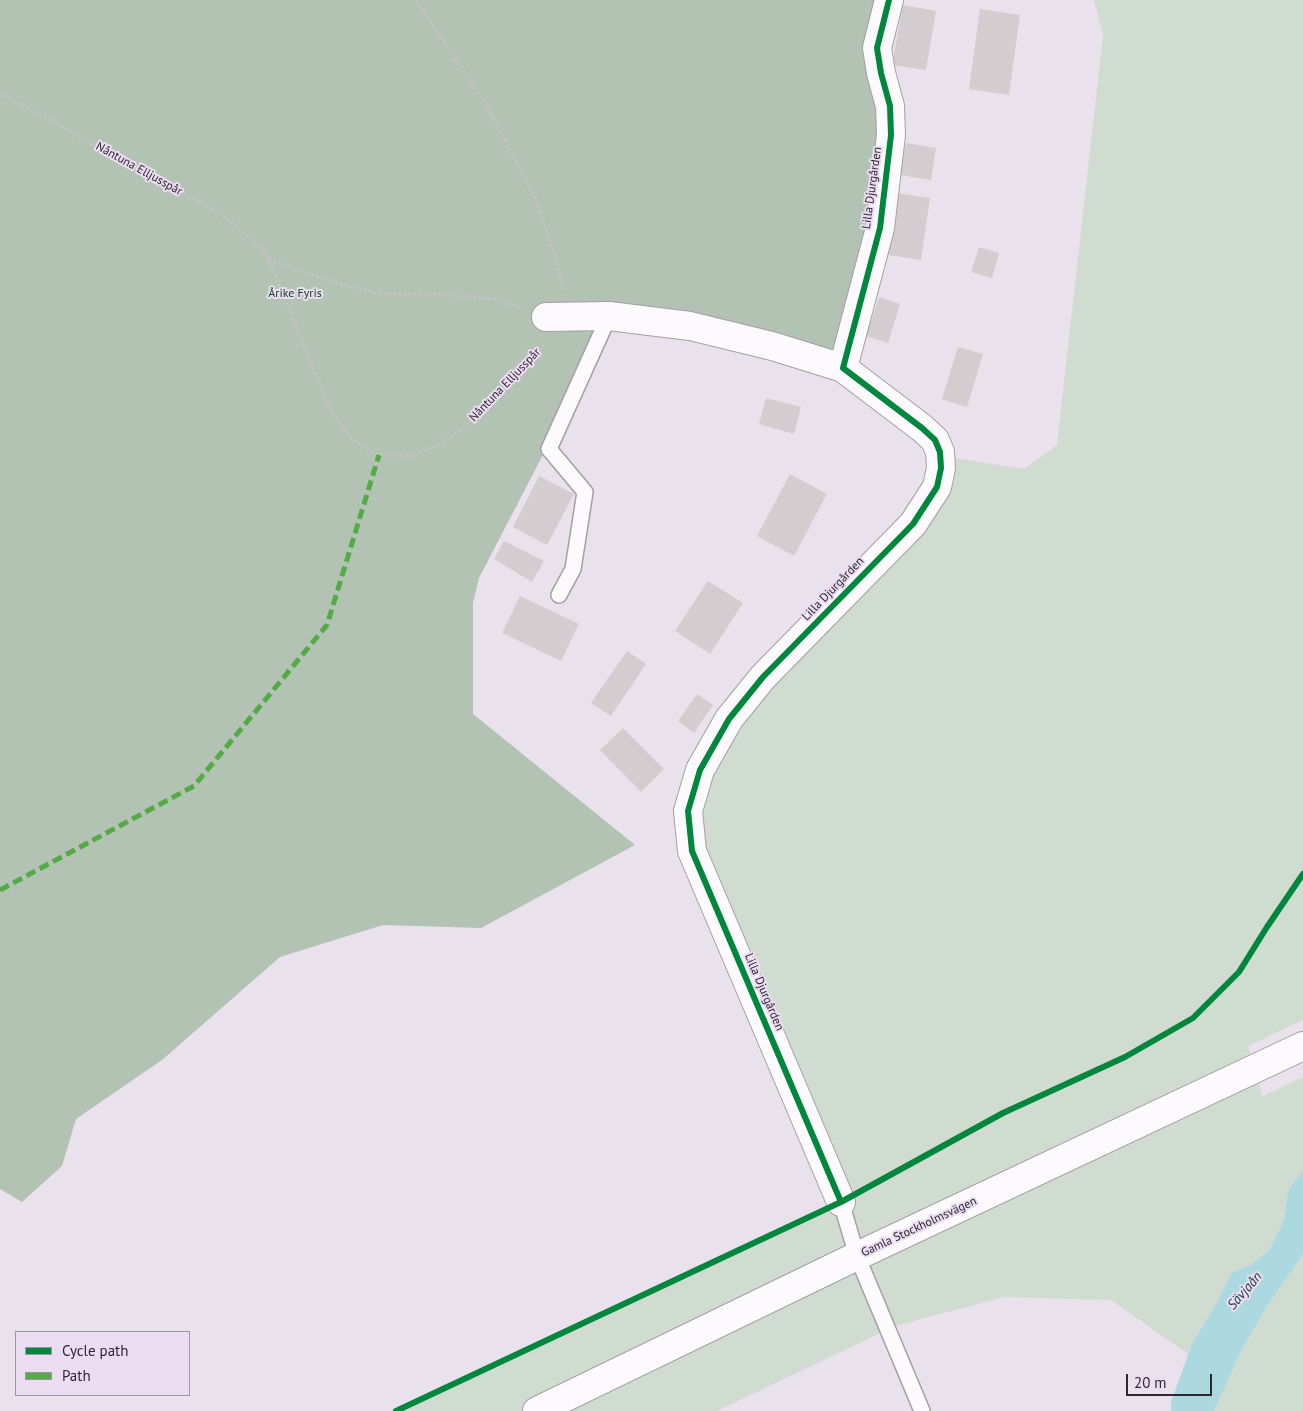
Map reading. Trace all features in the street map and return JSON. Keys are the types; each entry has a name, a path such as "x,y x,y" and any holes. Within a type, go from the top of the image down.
{"street":[{"name":"Lilla Djurgården","path":"843,368 880,228 891,135 890,106 877,48 889,0"},
{"name":"Lilla Djurgården","path":"553,317 609,316 690,326 772,346 843,368 922,428 935,440 940,452 941,468 937,487 913,524 763,677 729,719 700,770 688,811 692,851 841,1202"},
{"name":"Gamla Stockholmsvägen","path":"550,1408 857,1256 1303,1046"}],"lane":[{"path":"559,595 573,569 585,492 549,449 609,316"},
{"path":"841,1202 857,1256 922,1411"}],"shaded area":[{"path":"1094,0 1303,0 1303,1020 1248,1046 1263,1099 1263,1096 1303,1077 1303,1170 1288,1190 1284,1220 1269,1250 1251,1265 1232,1272 1188,1354 1111,1300 1004,1297 895,1326 717,1411 397,1411 841,1202 688,827 711,751 906,524 936,455 1024,469 1057,445 1103,35"},
{"path":"1303,1254 1303,1411 1214,1411 1241,1351 1266,1308"}],"green space":[{"name":"Årike Fyris","path":"0,0 885,0 889,111 845,378 615,316 479,578 473,603 473,714 635,845 481,928 383,925 280,957 162,1060 76,1119 62,1166 22,1202 0,1189"}],"water":[{"name":"Sävjaån","path":"1303,1170 1303,1254 1266,1308 1241,1351 1214,1411 1171,1411 1171,1402 1192,1344 1232,1272 1251,1265 1269,1250 1284,1220 1288,1190"}],"building":[{"path":"903,5 936,11 926,70 892,65"},
{"path":"980,9 1020,15 1009,95 969,89"},
{"path":"906,143 936,148 931,180 900,175"},
{"path":"897,193 930,198 921,260 888,255"},
{"path":"979,247 999,253 992,278 971,272"},
{"path":"879,297 900,304 888,343 866,336"},
{"path":"958,347 983,354 967,407 942,399"},
{"path":"766,398 801,407 794,434 759,424"},
{"path":"790,474 827,494 794,556 757,536"},
{"path":"539,476 574,494 547,545 513,527"},
{"path":"504,541 544,561 532,582 494,559"},
{"path":"708,581 743,603 710,654 675,631"},
{"path":"520,596 579,624 561,661 502,633"},
{"path":"627,651 646,664 611,716 591,703"},
{"path":"697,694 713,705 694,733 678,721"},
{"path":"623,728 664,769 641,792 600,750"}],"marked path":[{"path":"0,890 194,786 327,625 379,455"}],"cycle path":[{"path":"841,1202 692,851 688,811 700,770 729,719 763,677 913,524 937,487 941,468 940,452 935,440 843,368 880,228 891,135 890,106 881,73 877,48 889,0"},
{"path":"396,1411 841,1202 1003,1113 1125,1057 1193,1018 1239,972 1303,874"}]}
